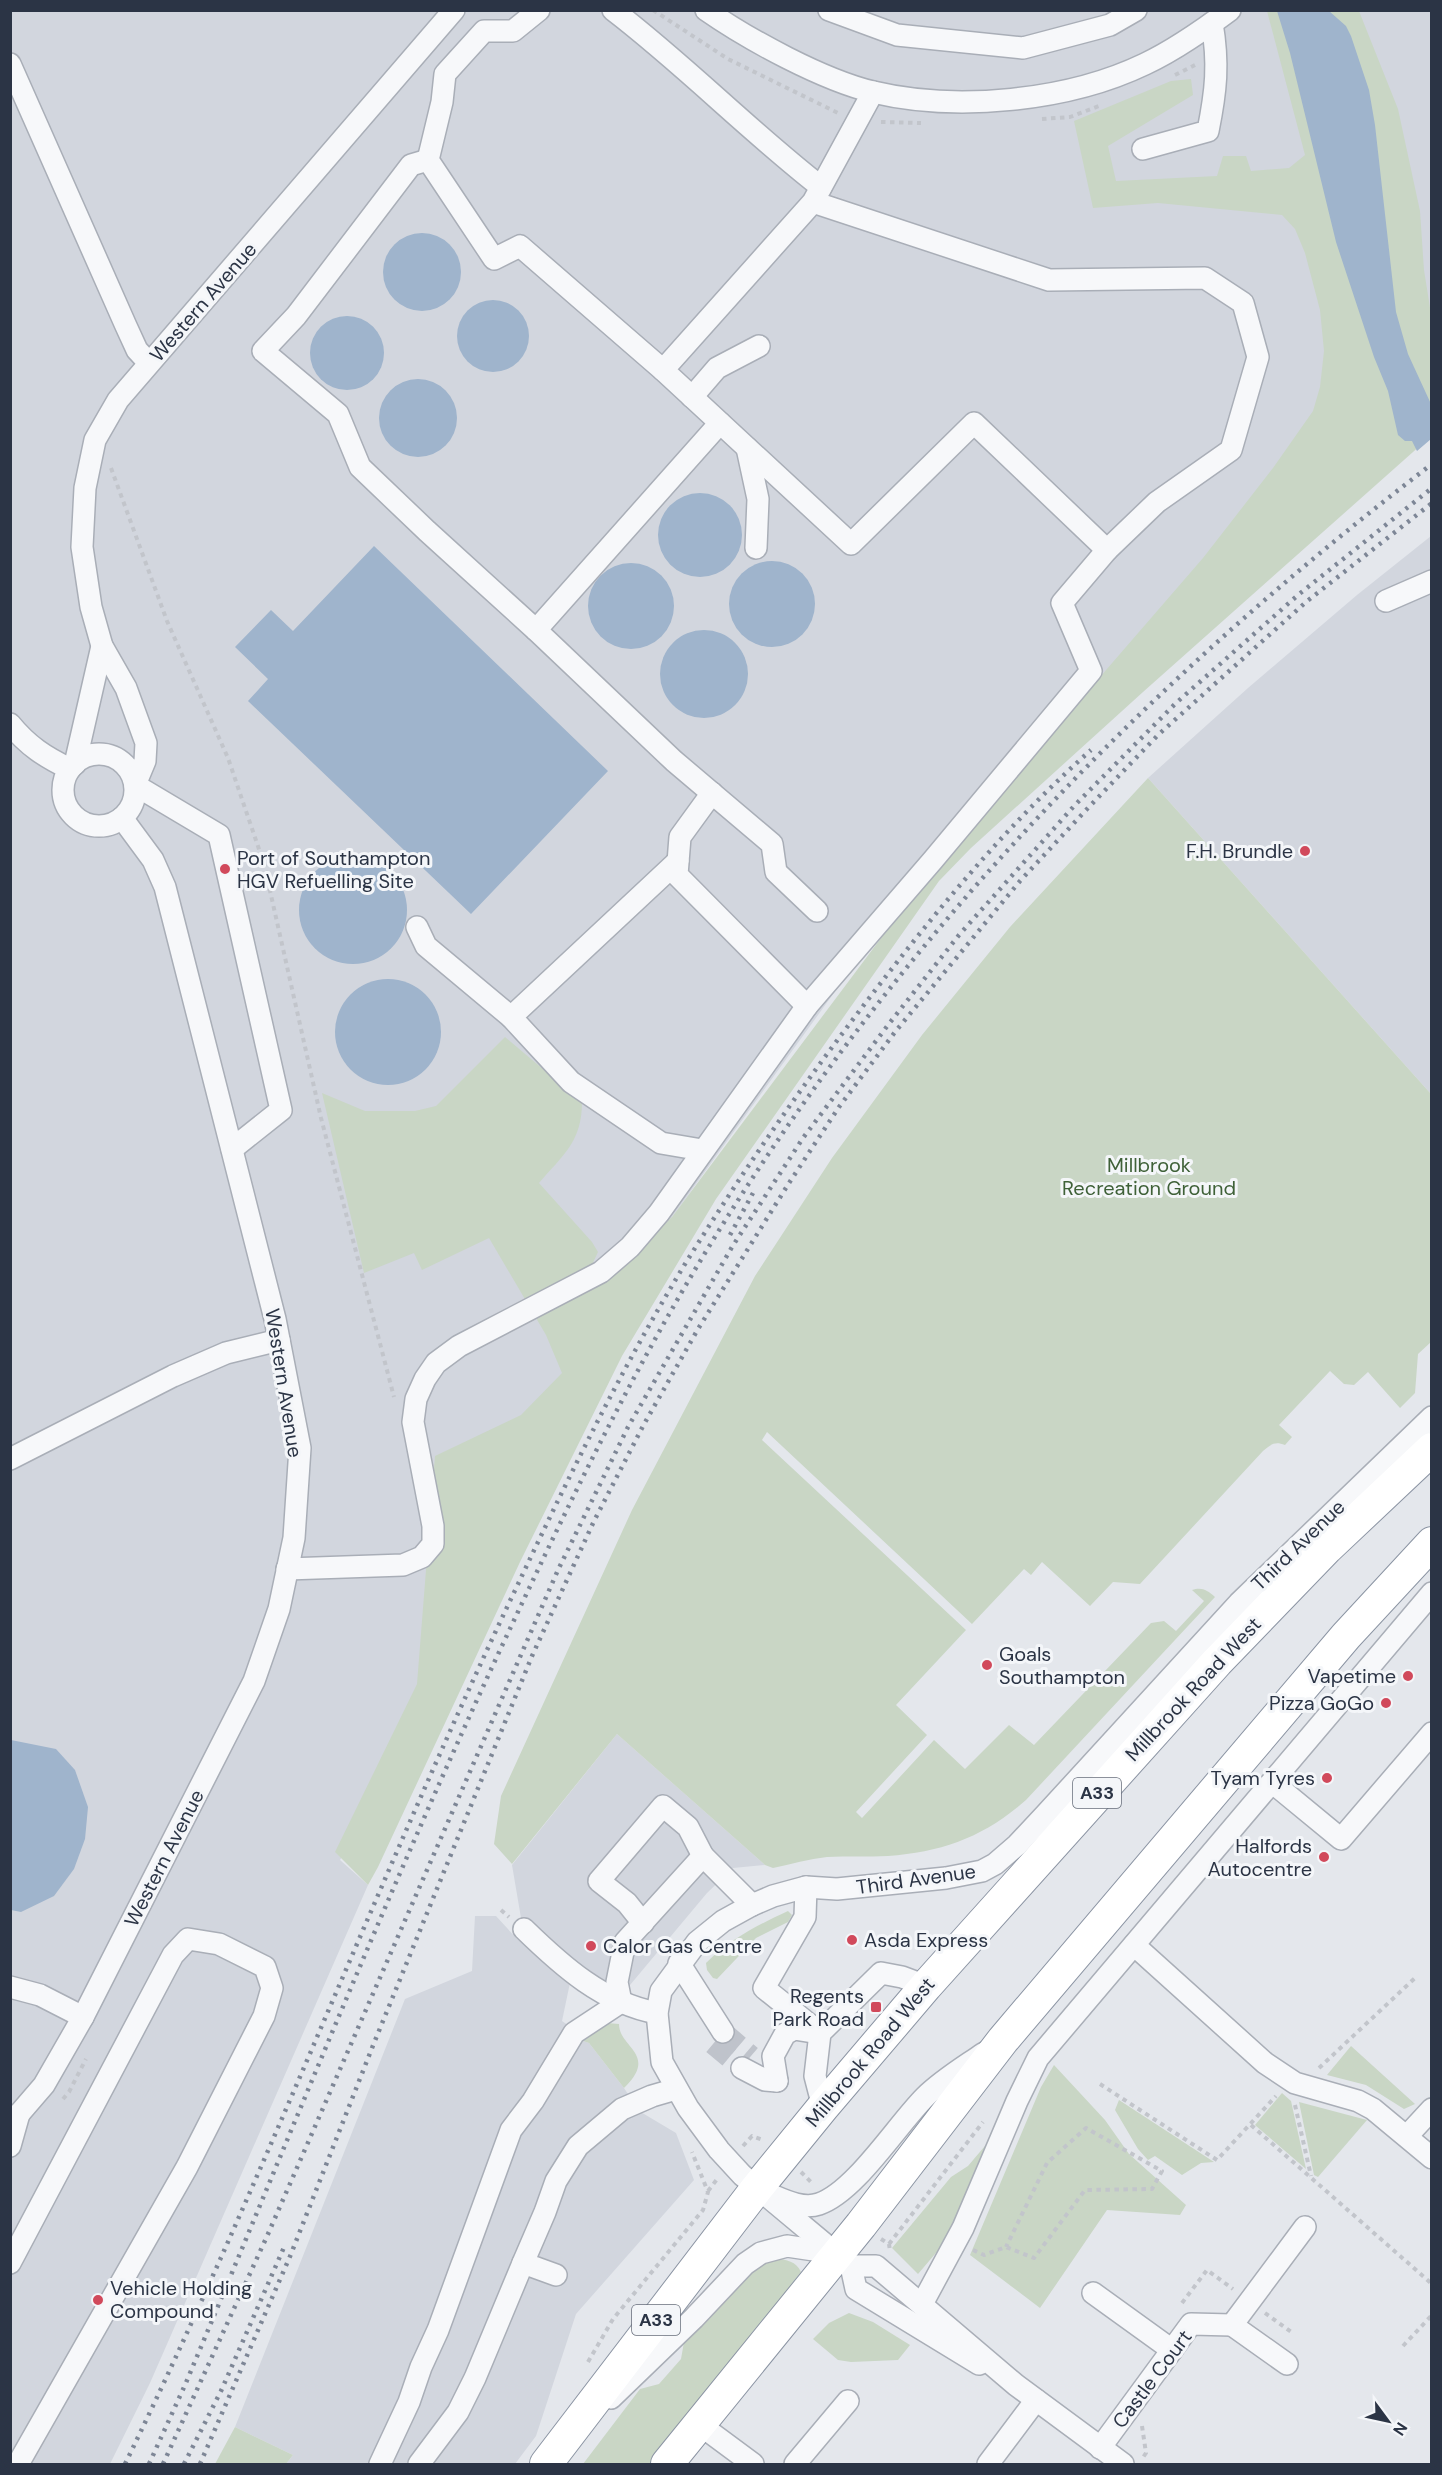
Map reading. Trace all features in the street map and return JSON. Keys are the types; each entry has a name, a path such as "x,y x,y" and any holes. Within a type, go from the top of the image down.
{"highway":[{"name":"Millbrook Road West","path":"551,2458 758,2188 823,2107 926,1986 1217,1662 1327,1548 1431,1449"},
{"path":"667,2464 699,2424 844,2260 1003,2040 1286,1710 1346,1636 1431,1544"}],"street":[{"name":"Western Avenue","path":"102,646 91,607 82,547 85,488 95,440 118,400 454,10"},
{"path":"539,10 513,31 484,31 445,74 442,102 429,160 494,259 520,246 663,370 851,544 974,423 1107,550"},
{"path":"287,1569 403,1565 422,1557 433,1544 433,1526 413,1422 416,1399 424,1379 436,1363 459,1346 601,1272 646,1230 807,1006 1091,671 1062,603 1107,550 1157,502 1231,450 1258,357 1243,303 1205,278 1049,280 817,194 796,168 659,45 613,10"},
{"path":"705,10 781,54 827,75 873,92 935,100 989,100 1047,95 1097,83 1145,64 1230,10"},
{"path":"829,10 897,35 1023,48 1110,25 1136,10"},
{"path":"1143,148 1208,131 1216,93 1218,55 1212,23"},
{"path":"10,64 129,334 137,350 149,363"},
{"path":"663,370 817,194 873,92"},
{"path":"429,160 411,165 296,316 263,351 338,414 360,467 674,761 772,844 776,872 817,910"},
{"path":"692,397 717,368 759,346"},
{"path":"536,630 720,423"},
{"path":"747,448 758,499 756,548"},
{"path":"1386,601 1431,581"},
{"path":"102,646 126,688 146,743 145,761 135,785 135,797 131,809 123,818 101,827 90,825 71,813 65,803 63,791 65,780 72,766 102,646"},
{"path":"10,724 25,743 44,757 72,766 95,754 116,758 126,765 135,785 219,835 282,1110 232,1149"},
{"path":"712,793 680,837 677,875 807,1006"},
{"name":"Western Avenue","path":"15,2117 44,2085 82,2017 254,1681 279,1609 294,1538 300,1448 279,1340 165,887 153,860 123,818"},
{"path":"511,1017 678,861"},
{"path":"417,927 426,946 511,1017 571,1082 661,1143 702,1150"},
{"path":"10,1459 173,1376 226,1353 279,1340"},
{"name":"Third Avenue","path":"844,2260 729,2163 676,2089 662,2062 657,2013 660,1991 679,1963 697,1942 723,1921 773,1896 806,1887 837,1889 946,1878 982,1871 995,1864 1017,1845 1046,1814 1239,1603 1431,1417"},
{"path":"922,2304 956,2242 1033,2067 1049,2044 1431,1593"},
{"path":"1272,1782 1341,1839 1431,1733"},
{"path":"643,1923 627,1903 599,1881 663,1806 688,1827 703,1856 752,1905"},
{"path":"621,2002 617,1982 625,1942 703,1856"},
{"path":"806,1887 805,1917 764,1988 820,2033"},
{"path":"524,1929 560,1964 615,2001 637,2010 657,2013"},
{"path":"10,2263 173,1955 188,1939 219,1944 265,1967 272,1988 264,2016 187,2167 18,2464"},
{"path":"1134,1945 1265,2063 1296,2083 1358,2101 1373,2109 1431,2157"},
{"path":"679,1963 718,2038"},
{"path":"823,2107 815,2076 820,2033 881,1973 902,1977 926,1986"},
{"path":"10,1987 40,1995 82,2017"},
{"path":"380,2464 409,2402 420,2367 438,2330 511,2130 532,2101 574,2033 621,2002"},
{"path":"747,2062 765,2080 777,2081 773,2056 785,2034 794,2029 820,2033"},
{"path":"758,2188 799,2205 819,2204 841,2191 926,2096 946,2079 1003,2040"},
{"path":"419,2464 458,2412 475,2379 556,2181 578,2146 622,2109 676,2089"},
{"path":"1407,2136 1431,2109"},
{"path":"10,2146 15,2117"},
{"path":"1287,2364 1232,2325 1305,2227"},
{"path":"551,2458 753,2258 772,2248 787,2246 876,2266 1016,2385 1122,2464"},
{"path":"844,2260 860,2292 891,2309 950,2349 1016,2385"},
{"path":"523,2263 555,2275"},
{"path":"1094,2293 1164,2344"},
{"name":"Castle Court","path":"1100,2448 1164,2344 1191,2324 1232,2325"},
{"path":"988,2464 1036,2400"},
{"path":"795,2464 848,2402"},
{"path":"699,2424 753,2464"}],"path":[{"path":"1100,2084 1217,2160 1296,2083 1415,1978"},
{"path":"1296,2083 1311,2176"},
{"path":"889,2244 999,2102 1017,2101"},
{"path":"1251,2125 1431,2284"},
{"path":"956,2242 984,2255 1006,2247 1034,2258 1085,2190 1152,2189 1162,2171 1086,2128 1047,2163 1006,2247"},
{"path":"752,2136 763,2140"},
{"path":"585,2368 613,2319 704,2210 708,2192 689,2144"},
{"path":"1164,2344 1207,2270 1294,2334"},
{"path":"1403,2346 1431,2316"}],"shaded area":[{"path":"11,11 1431,11 1431,384 1374,425 1128,646 875,936 634,1270 401,1764 340,1860 368,1885 150,2383 110,2464 11,2464"},
{"path":"1431,536 1431,1094 1148,778 1248,688 1357,595"},
{"path":"617,1734 765,1865 733,1868 707,1893 625,1991 611,1991 521,1918 512,1865"},
{"path":"475,1916 496,1916 517,1939 571,1978 562,2021 582,2035 580,2040 589,2043 639,2111 676,2133 694,2180 576,2314 536,2436 515,2464 286,2464 293,2455 235,2427 405,1999 472,1971"}],"green space":[{"path":"1267,11 1359,11 1398,109 1420,211 1424,270 1431,314 1431,436 1143,692 971,848 939,881 716,1199 622,1356 520,1562 368,1885 335,1852 417,1684 435,1456 521,1415 562,1373 546,1335 489,1238 422,1270 414,1253 364,1273 322,1093 365,1111 415,1111 436,1106 505,1037 582,1102 579,1128 575,1138 563,1156 539,1183 592,1242 598,1252 591,1267 603,1283 672,1217 926,878 1203,558 1273,468 1313,411 1320,387 1324,351 1320,310 1305,253 1295,229 1282,215 1158,203 1093,208 1074,121 1171,81 1191,79 1193,95 1108,146 1116,181 1217,176 1223,156 1246,156 1251,171 1289,168 1305,155"},
{"name":"Millbrook Recreation Ground","path":"1148,778 1431,1094 1431,1342 1418,1354 1415,1393 1400,1408 1368,1372 1354,1385 1344,1384 1330,1371 1279,1425 1292,1437 1285,1445 1273,1444 1263,1451 1140,1584 1113,1582 1090,1606 1042,1562 1031,1575 1024,1569 972,1624 767,1432 762,1440 966,1630 896,1705 927,1735 856,1812 862,1818 934,1740 965,1769 1009,1725 1034,1745 1151,1623 1164,1621 1176,1631 1204,1601 1192,1590 1204,1590 1215,1597 1026,1800 994,1824 962,1840 927,1851 908,1854 827,1857 773,1868 765,1865 617,1734 512,1864 494,1844 501,1796 632,1510 755,1276 832,1158 922,1035 1010,927"},
{"path":"788,1911 792,1915 788,1922 756,1938 717,1979 713,1978 707,1970 706,1963 716,1954 745,1933"},
{"path":"607,2023 619,2024 621,2032 638,2059 638,2067 634,2076 624,2088 589,2043 580,2040"},
{"path":"1351,2046 1415,2104 1404,2109 1366,2085 1327,2075"},
{"path":"1054,2065 1105,2120 1129,2154 1186,2205 1180,2215 1107,2210 1040,2308 970,2255 1041,2087"},
{"path":"1282,2093 1291,2101 1306,2169 1255,2125"},
{"path":"1119,2100 1214,2162 1201,2163 1182,2175 1155,2156 1148,2160 1138,2149 1115,2110"},
{"path":"1299,2102 1367,2120 1318,2177 1314,2175"},
{"path":"990,2140 952,2234 918,2274 892,2248 951,2177 968,2166"},
{"path":"775,2258 794,2263 801,2272 653,2464 583,2464 640,2389 659,2384 681,2359 684,2342 754,2267"},
{"path":"849,2313 873,2322 910,2345 898,2360 851,2362 838,2360 813,2339 829,2323"},
{"path":"235,2427 293,2455 286,2464 215,2464"}],"water":[{"path":"1277,11 1329,11 1346,26 1369,90 1396,312 1408,354 1431,404 1431,439 1417,451 1412,441 1405,441 1398,435 1388,391 1374,357 1336,242 1290,53"},
{"path":"422,233 437,236 450,244 458,257 461,272 458,287 450,300 437,308 422,311 407,308 394,300 386,287 383,272 386,257 394,244 407,236"},
{"path":"486,300 500,300 519,310 529,329 529,343 519,362 500,372 486,372 467,362 457,343 457,329 467,310"},
{"path":"347,316 361,319 373,327 381,339 384,353 381,367 373,379 361,387 347,390 333,387 321,379 313,367 310,353 313,339 321,327 333,319"},
{"path":"418,379 433,382 445,391 454,403 457,418 454,433 445,445 433,454 418,457 403,454 391,445 382,433 379,418 382,403 391,391 403,382"},
{"path":"700,493 716,496 735,512 742,535 739,551 723,570 700,577 684,574 665,558 658,535 661,519 677,500"},
{"path":"374,546 608,771 471,914 248,701 268,679 235,647 271,610 293,631"},
{"path":"772,561 796,568 808,580 815,604 808,628 796,640 772,647 748,640 736,628 729,604 736,580 748,568"},
{"path":"631,563 647,567 661,576 670,590 674,606 670,622 661,636 647,645 631,649 615,645 601,636 592,622 588,606 592,590 601,576 615,567"},
{"path":"704,630 721,633 735,643 745,657 748,674 745,691 735,705 721,715 704,718 687,715 673,705 663,691 660,674 663,657 673,643 687,633"},
{"path":"353,856 374,860 391,872 403,889 407,910 403,931 391,948 374,960 353,964 332,960 315,948 303,931 299,910 303,889 315,872 332,860"},
{"path":"388,979 408,983 426,994 437,1012 441,1032 437,1052 426,1070 408,1081 388,1085 368,1081 350,1070 339,1052 335,1032 339,1012 350,994 368,983"},
{"path":"11,1740 56,1749 75,1770 88,1807 85,1839 74,1869 54,1896 21,1912 11,1910"}],"tunnel":[{"path":"723,2032 751,2056"},
{"path":"713,2044 742,2068"}],"railway":[{"path":"149,2464 185,2385 303,2101 465,1726 580,1483 630,1384 713,1240 786,1128 865,1021 948,918 1037,819 1129,724 1226,634 1327,547 1432,464"},
{"path":"163,2464 268,2234 558,1570 628,1427 732,1247 803,1138 888,1025 959,935 1075,805 1176,703 1298,595 1432,488"},
{"path":"200,2464 291,2254 374,2043 532,1656 594,1521 643,1426 698,1329 789,1183 839,1107 895,1032 1020,881 1087,809 1158,735 1306,602 1432,503"},
{"path":"125,2464 177,2355 275,2135 468,1692 558,1501 640,1342 725,1201 788,1108 854,1018 937,912 996,844 1058,780 1091,750"},
{"path":"730,1235 753,1193"},
{"path":"184,2464 221,2391 285,2245"}],"place":[{"name":"F.H. Brundle","path":"1305,851"},
{"name":"Port of Southampton HGV Refuelling Site","path":"225,869"},
{"name":"Goals Southampton","path":"987,1665"},
{"name":"Vapetime","path":"1408,1676"},
{"name":"Pizza GoGo","path":"1386,1703"},
{"name":"Tyam Tyres","path":"1327,1778"},
{"name":"Halfords Autocentre","path":"1324,1857"},
{"name":"Asda Express","path":"852,1940"},
{"name":"Calor Gas Centre","path":"591,1946"},
{"name":"Regents Park Road","path":"876,2007"},
{"name":"Vehicle Holding Compound","path":"98,2300"}]}
